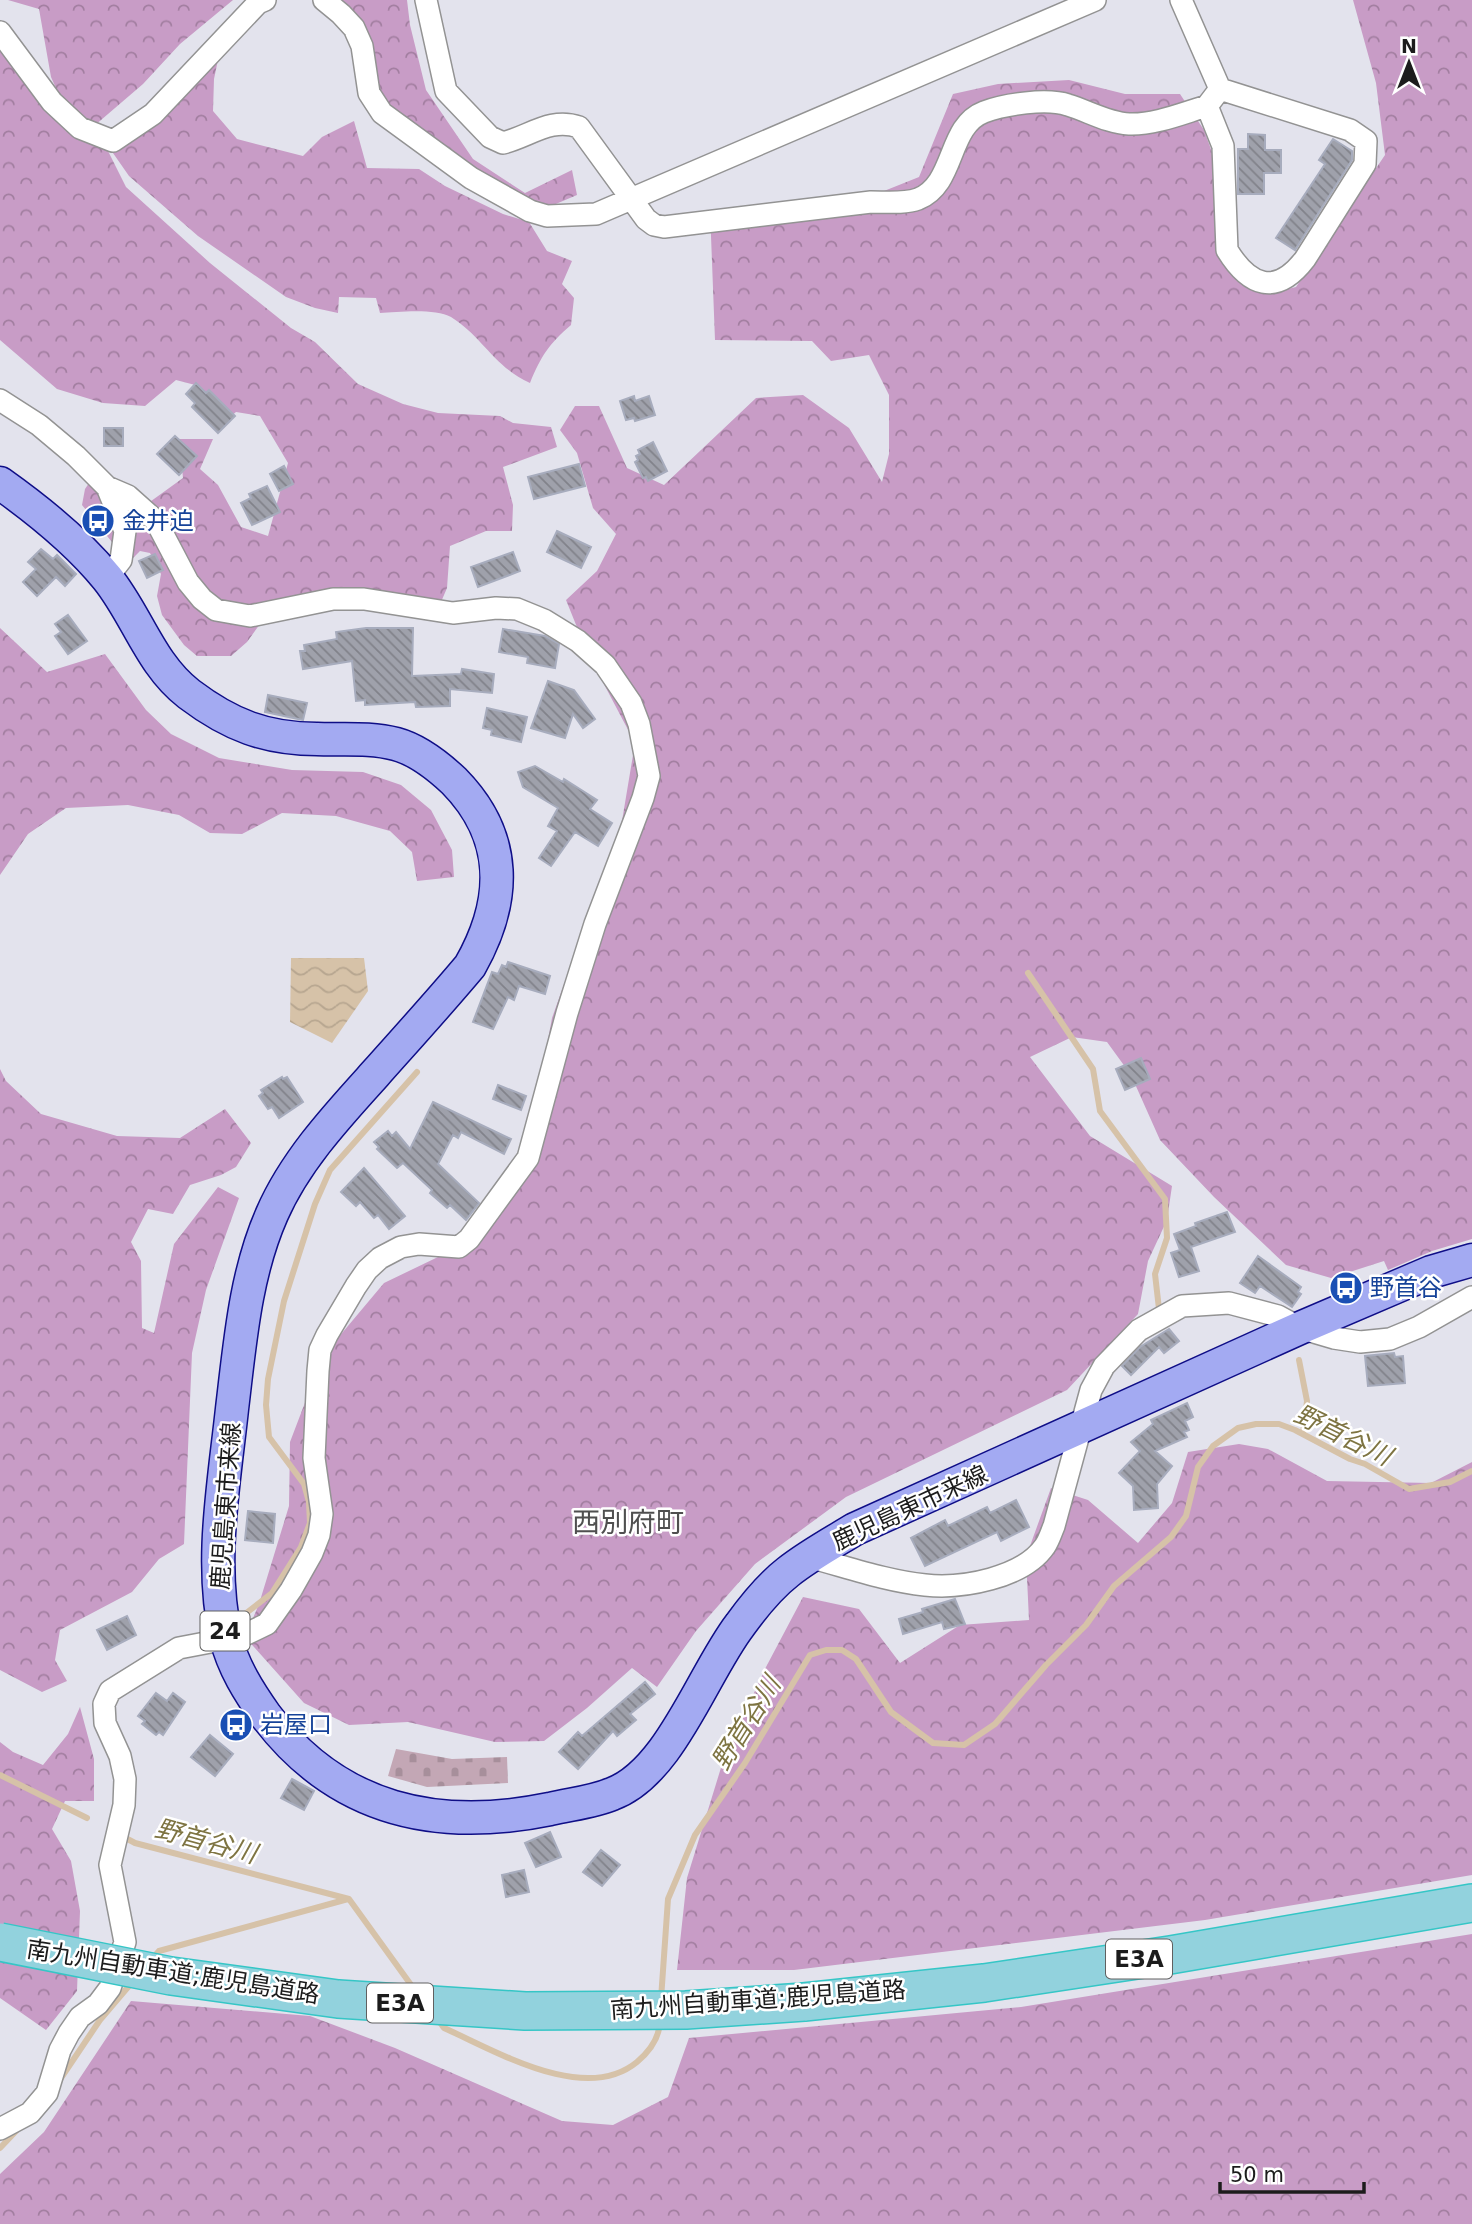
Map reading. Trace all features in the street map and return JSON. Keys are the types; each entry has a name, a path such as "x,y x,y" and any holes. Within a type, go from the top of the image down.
{"highway":[{"name":"南九州自動車道;鹿児島道路","path":"0,1942 171,1976 338,1999 525,2011 686,2010 804,2003 997,1981 1170,1955 1472,1903"}],"main road":[{"name":"鹿児島東市来線","path":"0,482 29,503 107,578 164,670 181,688 215,714 250,729 292,739 373,740 399,745 421,755 443,770 465,793 482,820 491,842 497,866 493,916 484,941 470,966 327,1127 273,1211 258,1251 238,1358 219,1544 219,1596 233,1661 251,1696 280,1734 309,1762 378,1804 444,1817 493,1817 538,1811 615,1793 633,1784 647,1772 738,1627 784,1575 809,1557 855,1529 1300,1328 1431,1272 1472,1260"}],"street":[{"path":"0,32 52,102 80,128 113,141 153,114 258,3 265,0"},
{"path":"324,0 354,28 362,46 369,93 382,113 471,178 530,211 547,216 596,214 632,200 1095,0"},
{"path":"426,0 446,91 489,137 503,142 552,124 566,122 579,127 646,219 654,225 664,227 871,202 904,202 919,198 929,192 944,172 967,123 984,112 1037,103 1057,102 1116,122 1130,124 1146,123 1213,98 1350,130 1366,141 1365,164 1300,265 1288,277 1278,282 1252,280 1235,263 1227,250 1223,146 1213,98 1181,0"},
{"path":"0,400 39,425 107,487 128,496 156,521 188,582 202,599 216,610 250,616 333,599 364,599 453,612 517,609 544,620 578,641 606,665 631,703 639,724 649,776 591,936 528,1158 469,1239 459,1247 419,1244 401,1247 380,1258 356,1286 320,1350 314,1473 322,1514 319,1535 296,1581 267,1624 242,1636 179,1648 110,1691 104,1704 105,1723 120,1756 125,1779 124,1805 110,1865 125,1942 110,1988 98,2004 80,2017 60,2050 47,2093 30,2113 0,2129"},
{"path":"107,487 125,531 121,560 107,578"},
{"path":"809,1557 894,1580 928,1586 967,1583 1002,1576 1027,1563 1044,1547 1055,1527 1091,1390 1104,1366 1139,1330 1182,1306 1228,1303 1278,1316 1300,1328 1360,1342 1390,1339 1419,1327 1472,1297"}],"green space":[{"path":"8,0 233,0 180,44 143,84 94,126 67,113 51,77 39,9"},
{"path":"330,0 407,0 410,25 426,90 473,159 525,193 572,170 577,195 537,212 364,106 339,8"},
{"path":"1353,0 1472,0 1472,1239 1432,1251 1388,1270 1384,1261 1331,1278 1286,1265 1214,1197 1160,1140 1131,1075 1107,1042 1072,1037 1030,1057 1090,1136 1172,1186 1167,1220 1148,1261 1138,1314 1067,1390 846,1497 755,1564 696,1631 657,1687 632,1668 544,1741 495,1742 408,1722 349,1725 304,1703 245,1637 259,1604 289,1506 290,1442 332,1345 384,1283 438,1257 509,1193 532,1127 552,1018 622,821 635,743 587,652 566,600 597,571 616,534 593,508 577,453 560,430 575,406 599,406 627,468 664,485 756,398 803,395 849,428 882,482 889,454 889,395 869,355 831,361 812,341 715,340 710,210 859,201 919,177 953,94 998,84 1069,80 1125,94 1180,94 1204,130 1213,155 1218,248 1237,281 1268,294 1296,287 1385,155 1376,83"},
{"path":"223,36 214,79 213,111 237,139 303,156 322,137 354,121 367,168 419,169 445,186 503,214 529,222 547,251 572,261 562,284 574,298 571,325 546,351 530,383 507,369 462,325 444,314 416,311 380,313 376,298 339,297 338,313 286,297 198,236 129,176 106,143"},
{"path":"0,43 71,133 108,151 126,187 210,263 291,328 315,342 358,384 403,404 438,413 500,416 513,423 551,427 557,447 503,467 513,505 512,531 486,531 450,546 447,588 441,602 270,610 247,642 231,656 197,656 184,645 162,615 157,596 161,574 150,553 140,551 126,565 116,547 82,505 85,489 91,480 147,504 183,478 179,439 213,439 200,469 218,485 241,527 268,536 288,463 260,416 236,412 216,429 218,413 199,386 176,380 145,406 103,403 57,389 0,340"},
{"path":"0,628 47,672 105,654 146,710 171,734 219,758 292,770 363,772 401,785 431,810 452,850 454,877 417,881 412,852 390,831 336,816 282,813 242,834 210,833 179,815 128,805 66,808 28,834 0,875"},
{"path":"0,1069 6,1081 41,1114 117,1136 180,1138 225,1109 251,1143 236,1167 190,1185 173,1214 148,1209 131,1242 141,1261 142,1328 154,1333 174,1244 218,1187 239,1198 206,1290 192,1353 184,1544 159,1559 132,1592 60,1630 55,1660 67,1681 42,1692 0,1670"},
{"path":"1239,1444 1268,1449 1327,1481 1431,1483 1472,1462 1472,1875 1205,1920 794,1970 677,1970 687,1878 724,1758 766,1667 803,1597 859,1609 900,1663 960,1625 1029,1620 1026,1557 1051,1488 1088,1500 1138,1543 1172,1503 1188,1452"},
{"path":"80,1707 94,1759 94,1801 65,1801 52,1829 71,1861 80,1911 77,1991 46,2030 0,1998 0,1742 13,1752 43,1765 68,1734"},
{"path":"396,1749 452,1759 507,1757 508,1783 427,1787 388,1776"},
{"path":"1472,1934 1472,2224 0,2224 0,2174 44,2132 131,2001 310,2016 395,2048 562,2121 613,2125 668,2097 689,2038 1021,2007"}],"water":[{"path":"291,958 364,958 368,991 332,1043 290,1022"}],"building":[{"path":"1248,134 1265,135 1265,150 1281,150 1281,173 1264,173 1264,194 1238,194 1238,149 1248,149"},
{"path":"1333,139 1352,151 1352,160 1295,250 1276,238 1325,164 1319,160"},
{"path":"196,383 206,393 209,390 235,416 218,433 192,407 195,403 186,394"},
{"path":"634,396 635,401 649,396 655,415 635,421 634,418 626,420 620,401"},
{"path":"104,428 123,428 123,446 104,446"},
{"path":"175,436 197,456 179,475 157,454"},
{"path":"653,442 667,471 648,481 646,477 643,478 635,462 638,460 636,456 640,454 638,450"},
{"path":"579,464 585,486 534,499 528,477"},
{"path":"284,466 293,484 279,491 270,474"},
{"path":"267,486 280,512 252,525 241,503 251,498 249,494"},
{"path":"557,531 591,547 581,568 547,552"},
{"path":"41,549 53,559 57,555 76,574 65,586 56,577 37,596 23,582 36,569 28,562"},
{"path":"513,552 520,571 478,587 471,567"},
{"path":"155,554 163,570 147,578 139,561"},
{"path":"68,615 87,641 68,654 55,636 61,632 55,624"},
{"path":"366,628 413,628 412,676 461,674 462,669 494,674 492,693 450,689 450,706 416,707 415,702 365,705 365,700 356,701 352,661 303,669 300,651 305,651 304,645 337,639 336,632"},
{"path":"503,629 545,636 559,644 555,668 527,663 528,657 499,652"},
{"path":"548,681 574,690 595,719 583,728 573,714 565,738 531,728"},
{"path":"268,695 307,703 303,720 265,712"},
{"path":"487,708 527,717 521,742 491,735 492,730 483,728"},
{"path":"535,766 563,782 564,779 597,800 590,809 612,823 598,846 575,832 551,866 539,858 557,831 548,826 558,808 523,787 518,772"},
{"path":"508,962 550,976 545,994 519,986 514,1000 508,997 493,1029 473,1022 492,972 498,974 502,965 506,967"},
{"path":"1141,1058 1150,1079 1125,1090 1116,1069"},
{"path":"282,1077 287,1077 303,1102 279,1118 272,1107 268,1109 259,1096 263,1093 261,1090"},
{"path":"498,1085 526,1096 521,1110 493,1099"},
{"path":"433,1102 511,1139 504,1154 461,1132 458,1138 453,1135 438,1164 479,1203 466,1220 450,1205 447,1208 430,1193 432,1190 403,1163 397,1168 377,1149 379,1147 374,1142 388,1131 392,1136 396,1132 410,1149"},
{"path":"364,1168 405,1216 389,1229 378,1215 374,1218 360,1202 356,1206 341,1192"},
{"path":"1227,1212 1235,1232 1191,1247 1199,1271 1179,1277 1171,1253 1180,1250 1174,1234 1196,1226 1195,1223"},
{"path":"1258,1256 1301,1287 1298,1292 1301,1294 1292,1307 1260,1286 1255,1293 1240,1283"},
{"path":"1169,1329 1179,1341 1164,1353 1159,1347 1131,1375 1122,1366 1140,1347"},
{"path":"1394,1353 1395,1357 1403,1356 1405,1383 1368,1386 1365,1356"},
{"path":"1187,1403 1193,1417 1185,1421 1189,1430 1184,1432 1187,1437 1155,1451 1172,1466 1157,1484 1158,1508 1134,1510 1133,1486 1119,1473 1140,1451 1131,1442 1153,1424 1151,1420"},
{"path":"1016,1500 1029,1527 1001,1541 997,1532 925,1566 911,1538 945,1520 948,1526 987,1507 990,1513"},
{"path":"248,1511 275,1514 273,1543 245,1540"},
{"path":"955,1599 965,1624 944,1629 942,1622 903,1634 899,1619"},
{"path":"127,1616 136,1635 107,1650 97,1630"},
{"path":"645,1682 655,1694 630,1714 636,1720 617,1736 613,1731 578,1769 559,1752 578,1732 582,1736"},
{"path":"156,1693 167,1701 173,1693 185,1702 163,1735 159,1732 156,1735 142,1724 145,1721 138,1716"},
{"path":"210,1735 233,1754 215,1776 191,1757"},
{"path":"292,1779 314,1791 304,1810 281,1798"},
{"path":"550,1832 561,1857 536,1867 525,1843"},
{"path":"601,1850 620,1865 602,1886 583,1872"},
{"path":"524,1870 529,1892 506,1897 502,1875"}],"waterway":[{"path":"1028,973 1093,1069 1100,1111 1165,1199 1167,1238 1155,1274 1159,1309"},
{"path":"245,1614 272,1593 301,1547 310,1523 309,1502 304,1484 269,1437 266,1405 268,1379 284,1301 315,1204 330,1170 417,1072"},
{"path":"1299,1360 1307,1401 1303,1434"},
{"name":"野首谷川","path":"661,1999 668,1899 695,1835 745,1763 810,1655 826,1650 842,1650 856,1659 891,1712 933,1743 964,1745 995,1724 1046,1665 1086,1625 1114,1586 1171,1537 1186,1516 1198,1467 1213,1446 1238,1428 1256,1424 1279,1424 1365,1464 1409,1489 1450,1482 1472,1471"},
{"name":"野首谷川","path":"0,1775 87,1818"},
{"name":"野首谷川","path":"120,1835 135,1843 349,1899 414,1989"},
{"path":"152,1959 159,1951 348,1899"},
{"path":"59,2081 100,2020 134,1980"},
{"name":"野首谷川","path":"436,2017 444,2028 514,2060 540,2070 592,2078 616,2074 637,2062 653,2043 660,2020"},
{"path":"0,2148 18,2129"}],"place":[{"name":"金井迫","path":"98,521"},
{"name":"野首谷","path":"1346,1288"},
{"name":"岩屋口","path":"236,1725"}],"district":[{"name":"西別府町","path":"628,1522"}]}
